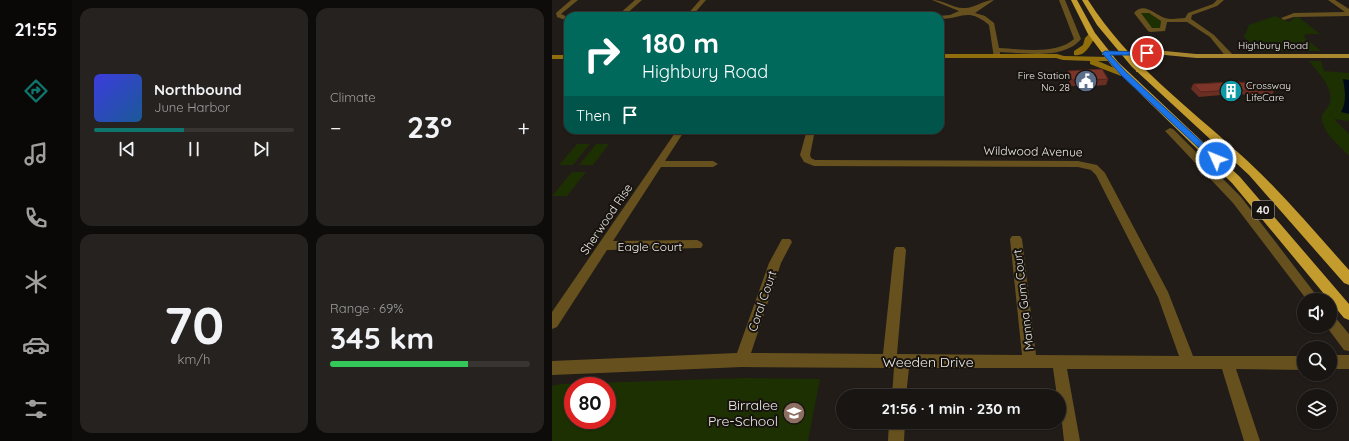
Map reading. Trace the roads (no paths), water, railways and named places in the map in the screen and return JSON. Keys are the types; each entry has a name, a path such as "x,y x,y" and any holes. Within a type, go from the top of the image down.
{"highway":[{"name":"40","path":"1074,0 1093,36 1108,56 1124,74 1205,149 1236,180 1349,314"},
{"name":"40","path":"1085,0 1096,20 1125,56 1252,172 1349,279"}],"main road":[{"path":"1093,36 1089,38 1087,46 1080,56 1124,74"},
{"path":"1113,42 1147,53"},
{"name":"Highbury Road","path":"944,56 996,53 1158,58 1196,56 1349,56"},
{"name":"Highbury Road","path":"1125,56 1147,53 1196,56"},
{"path":"552,58 564,58"},
{"path":"1139,70 1146,64 1158,58"}],"street":[{"path":"555,16 575,0"},
{"path":"625,12 639,0"},
{"path":"692,12 703,0"},
{"path":"936,0 963,11 972,11 986,18 992,24 996,53"},
{"path":"972,11 991,0"},
{"name":"Highbury Road","path":"996,53 1053,50 1071,46 1077,40 1078,35 1062,0"},
{"path":"1188,20 1188,16 1190,14 1215,5 1221,0"},
{"path":"1331,0 1349,13"},
{"path":"944,17 951,17 963,11"},
{"path":"1284,18 1294,15 1349,13"},
{"path":"1164,20 1188,20 1212,36 1230,56"},
{"path":"1170,132 1232,194 1309,293"},
{"name":"Sherwood Rise","path":"552,323 679,134"},
{"name":"Wildwood Avenue","path":"810,134 805,154 807,160 814,163 1072,164 1094,167 1099,171 1104,179 1164,296 1190,363"},
{"path":"659,164 713,164"},
{"name":"Manna Gum Court","path":"1016,239 1030,362"},
{"name":"Coral Court","path":"742,360 775,263 786,242"},
{"name":"Eagle Court","path":"603,246 697,245"},
{"path":"898,389 895,362 900,250"},
{"path":"1337,330 1349,345"},
{"name":"Weeden Drive","path":"552,368 742,360 1297,363"},
{"path":"1059,362 1072,441"},
{"path":"1337,362 1349,362"},
{"path":"1227,363 1252,441"},
{"path":"896,441 897,429"}],"water":[{"path":"1343,79 1349,80 1349,114 1341,112 1345,100"}],"place":[{"name":"Fire Station No. 28","path":"1086,81"},
{"name":"Crossway LifeCare","path":"1231,91"},
{"name":"Birralee Pre-School","path":"794,413"}]}
